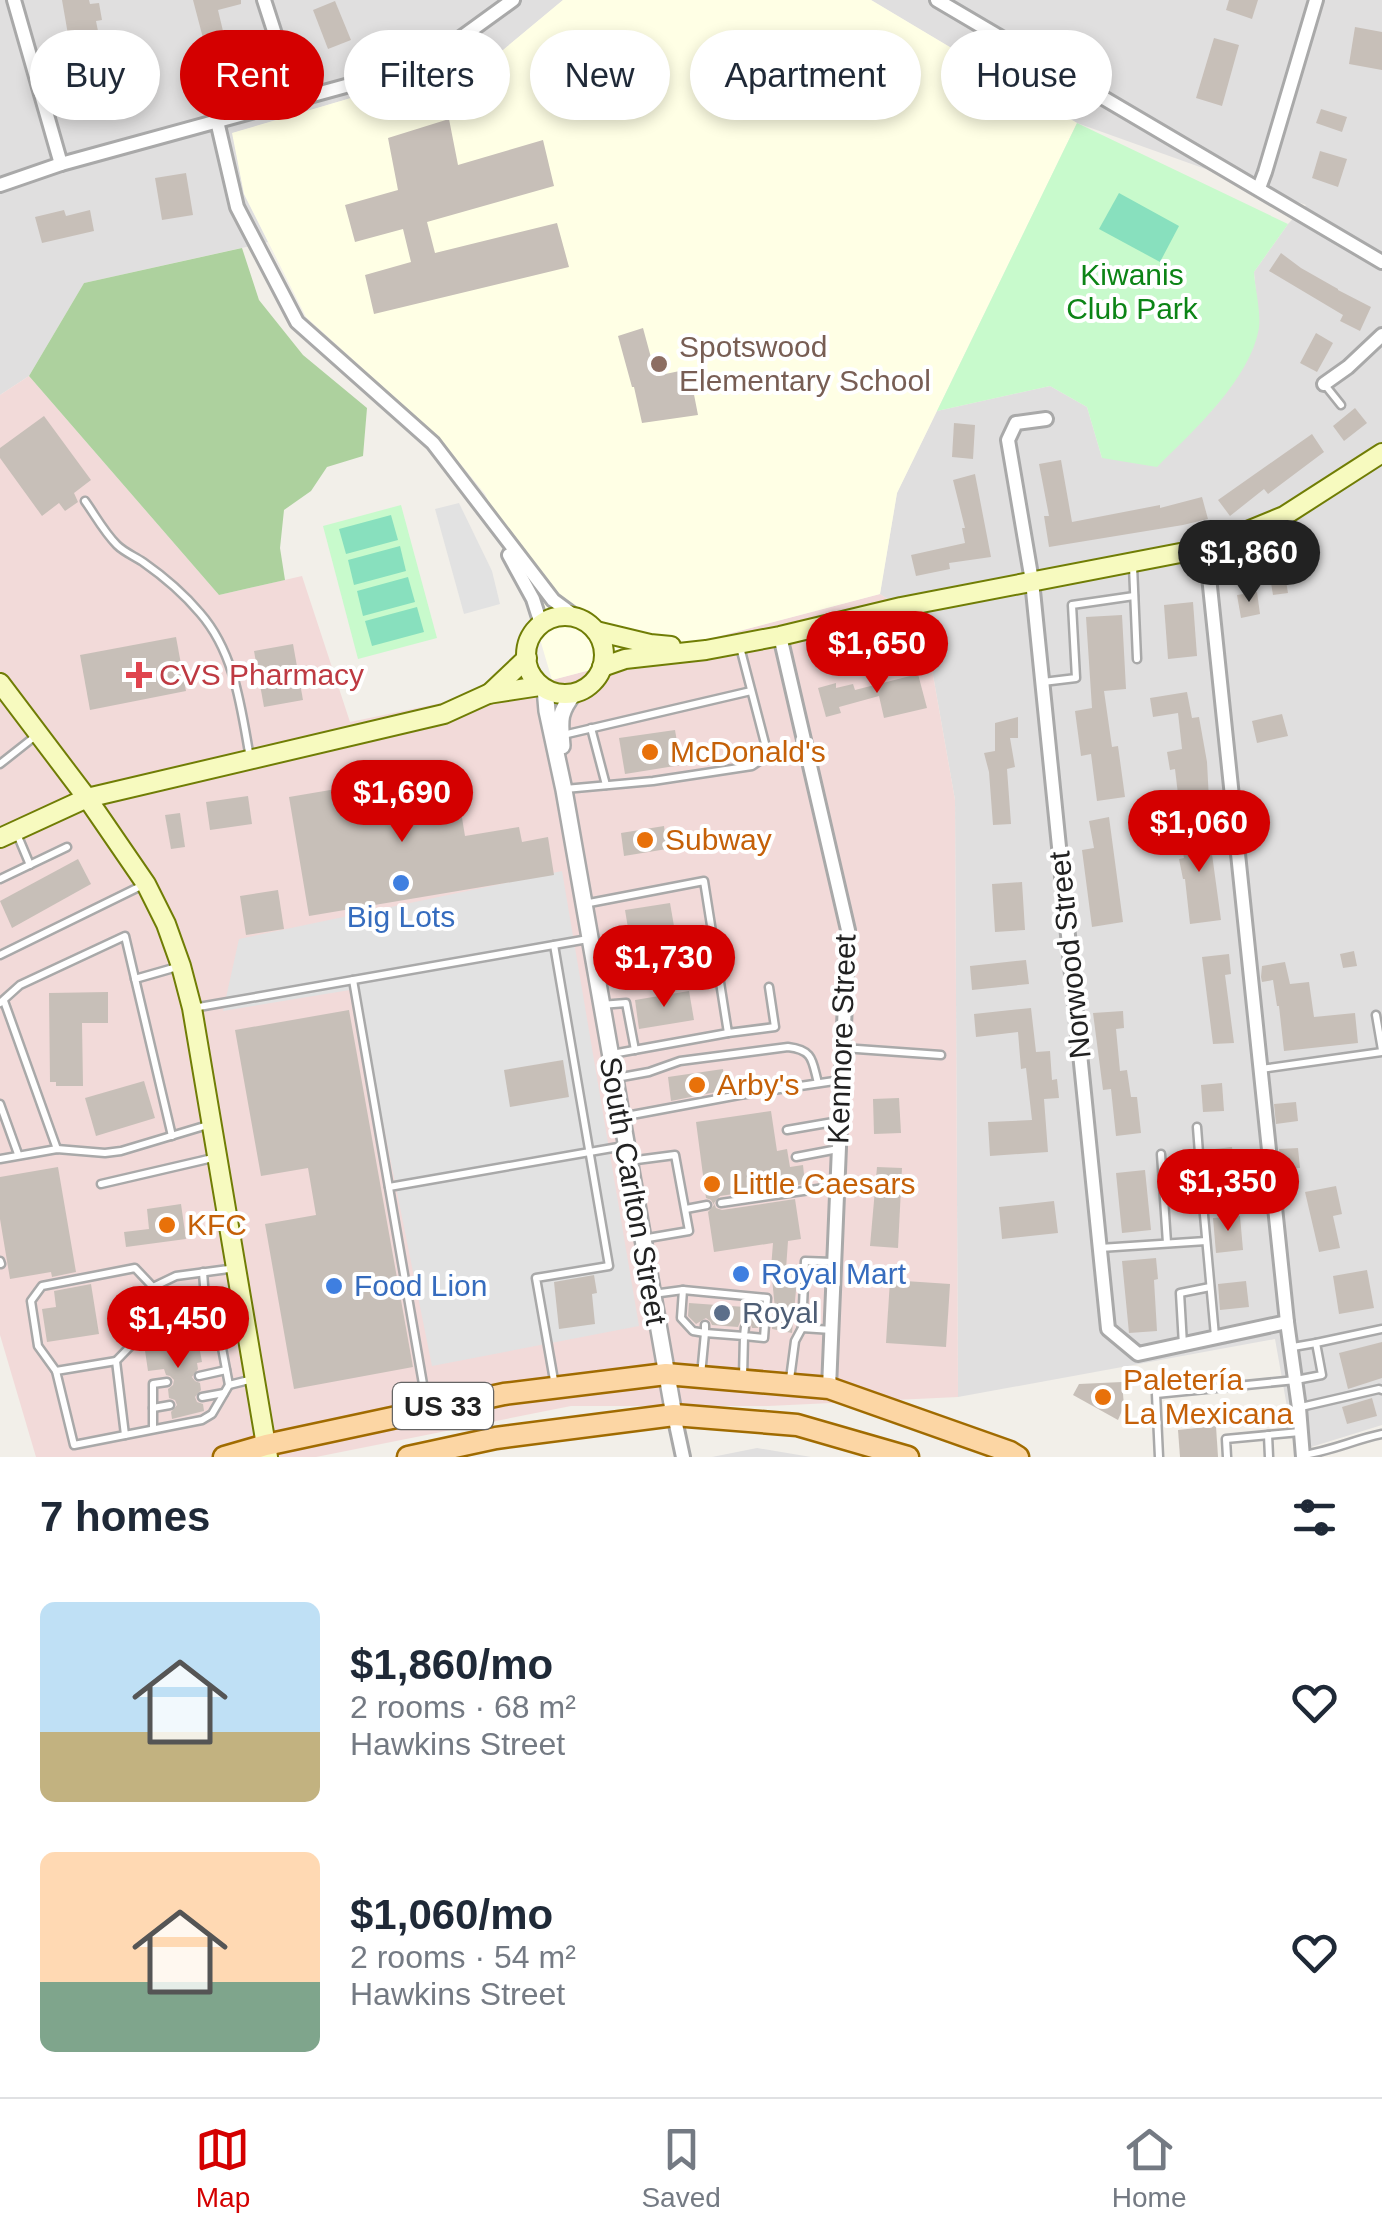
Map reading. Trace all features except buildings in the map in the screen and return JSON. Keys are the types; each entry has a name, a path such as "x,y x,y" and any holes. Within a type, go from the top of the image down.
{"main road":[{"path":"602,668 624,658 739,644 901,607 1206,548 1284,516 1382,453"},
{"path":"8,834 87,798 444,714 488,694 543,687 574,693 586,688 602,668 602,642 587,622 576,617 552,618 532,634 526,658 532,675 543,687"},
{"path":"596,631 650,644 706,650"},
{"path":"488,694 526,658"},
{"path":"0,683 146,884 181,966 192,1008 267,1451"},
{"name":"US 33","path":"224,1457 267,1451 504,1394 666,1374 830,1388 1018,1457"},
{"name":"US 33","path":"408,1457 496,1438 674,1416 797,1425 908,1457"}],"street":[{"path":"14,0 61,164"},
{"path":"264,0 274,30"},
{"path":"324,92 456,42 513,0"},
{"path":"937,0 1382,262"},
{"path":"1259,188 1316,0"},
{"path":"0,185 221,120"},
{"path":"217,121 236,207 298,322 433,443 553,600 576,617"},
{"path":"1324,384 1382,334"},
{"name":"Norwood Street","path":"1046,418 1016,423 1008,440 1032,581 1108,1329 1138,1354 1287,1322"},
{"path":"490,517 533,599 541,624"},
{"path":"1206,548 1303,1456"},
{"name":"Kenmore Street","path":"780,636 848,930 830,1388"},
{"name":"South Carlton Street","path":"543,687 674,1416"},
{"name":"South Carlton Street","path":"564,790 560,719 574,693"},
{"path":"674,1416 684,1457"}],"lane":[{"path":"1324,384 1341,406"},
{"path":"84,501 119,547 167,581 198,610 220,641 232,674 250,759"},
{"path":"1132,562 1137,659"},
{"path":"1042,682 1076,678 1072,605 1134,596"},
{"path":"564,790 652,781 752,766 760,761 767,750 739,644"},
{"path":"562,735 752,691"},
{"path":"591,728 606,786"},
{"path":"0,764 38,734"},
{"path":"8,834 30,865"},
{"path":"0,880 68,847"},
{"path":"583,905 704,881 728,1033"},
{"path":"0,955 146,884"},
{"path":"57,1149 2,1002 20,985 124,936 172,1136"},
{"path":"192,1008 588,939"},
{"path":"554,945 609,1266 536,1278 555,1387"},
{"path":"135,979 181,966"},
{"path":"353,980 427,1410"},
{"path":"609,1055 774,1027 769,987"},
{"path":"600,1005 626,1003 635,1050"},
{"path":"1260,1069 1382,1051 1376,1015"},
{"path":"613,1079 680,1062 788,1047 802,1048 810,1055 818,1084"},
{"path":"844,1048 942,1055"},
{"path":"620,1117 842,1080"},
{"path":"0,1104 18,1154"},
{"path":"787,1130 840,1121"},
{"path":"0,1158 57,1149 121,1151 212,1124"},
{"path":"1197,1127 1215,1338"},
{"path":"796,1157 839,1148"},
{"path":"388,1187 590,1152 676,1155 690,1231 642,1239"},
{"path":"1160,1154 1167,1243"},
{"path":"101,1184 218,1157"},
{"path":"1202,1193 1272,1185"},
{"path":"721,1202 838,1186"},
{"path":"686,1209 708,1205"},
{"path":"1100,1248 1206,1240"},
{"path":"790,1385 795,1341 802,1328 805,1260 835,1262"},
{"path":"56,1371 116,1361 150,1326 153,1287 134,1268 42,1286 31,1302 38,1346 56,1371 74,1445 202,1420 212,1414 227,1389 226,1370 214,1311 205,1299 202,1272"},
{"path":"153,1287 176,1276 237,1268"},
{"path":"1183,1345 1180,1294 1210,1288"},
{"path":"652,1294 684,1290 767,1298 764,1338 744,1332 692,1331 681,1318 684,1290"},
{"path":"707,1304 708,1293"},
{"path":"746,1307 747,1296"},
{"path":"214,1311 243,1307"},
{"path":"802,1328 832,1330"},
{"path":"701,1377 705,1329"},
{"path":"1290,1348 1382,1329"},
{"path":"742,1381 744,1332"},
{"path":"1159,1457 1156,1394 1322,1375 1316,1343"},
{"path":"116,1361 125,1435"},
{"path":"199,1376 226,1370"},
{"path":"202,1397 255,1379"},
{"path":"153,1428 153,1384 166,1382"},
{"path":"1300,1408 1382,1390"},
{"path":"153,1408 170,1405"},
{"path":"1227,1457 1226,1439 1300,1432"},
{"path":"1303,1456 1382,1434"},
{"path":"1268,1435 1270,1457"}],"shaded area":[{"path":"0,0 563,0 510,44 510,30 344,30 344,100 324,106 324,30 180,30 180,120 277,120 233,133 244,194 268,242 84,283 29,376 0,395"},
{"name":"Spotswood Elementary School","path":"563,0 871,0 941,42 941,120 1077,123 897,493 880,594 552,680 517,561 485,494 438,436 306,317 244,194 232,133 276,120 324,120 324,106 344,100 344,120 510,120 510,44"},
{"path":"871,0 1382,0 1382,1425 1295,1452 1275,1339 958,1397 955,800 924,624 880,594 897,493 937,411 1050,386 1087,407 1102,458 1259,327 1254,272 1306,205 1072,120 1112,120 1112,30 941,30 941,42"},
{"path":"29,376 219,595 302,576 350,722 552,680 880,594 924,624 955,800 958,1397 768,1406 571,1406 316,1457 36,1457 0,1335 0,395"},
{"path":"459,503 492,571 500,604 464,614 435,509"},
{"path":"562,871 639,1326 432,1366 356,989 223,1011 239,939"},
{"path":"757,1448 811,1457 712,1457"}],"green space":[{"name":"Kiwanis Club Park","path":"1077,123 1288,224 1254,272 1259,328 1244,367 1218,404 1157,467 1102,458 1087,407 1050,386 937,411"},
{"path":"1119,193 1179,226 1160,262 1099,229"},
{"path":"242,248 259,300 303,355 367,408 363,456 327,467 311,491 284,510 280,548 285,580 219,595 29,376 84,283"},
{"path":"401,505 437,638 358,659 323,526"},
{"path":"391,515 398,540 346,554 339,529"},
{"path":"400,546 406,571 354,585 348,560"},
{"path":"408,577 415,602 363,616 357,591"},
{"path":"417,607 424,632 372,646 365,621"}],"place":[{"name":"Spotswood Elementary School","path":"659,364"},
{"name":"CVS Pharmacy","path":"139,675"},
{"name":"McDonald's","path":"650,752"},
{"name":"Subway","path":"645,840"},
{"name":"Big Lots","path":"401,883"},
{"name":"Arby's","path":"697,1085"},
{"name":"Little Caesars","path":"712,1184"},
{"name":"KFC","path":"167,1225"},
{"name":"Royal Mart","path":"741,1274"},
{"name":"Food Lion","path":"334,1286"},
{"name":"Royal","path":"722,1313"},
{"name":"Paletería La Mexicana","path":"1103,1397"}]}
